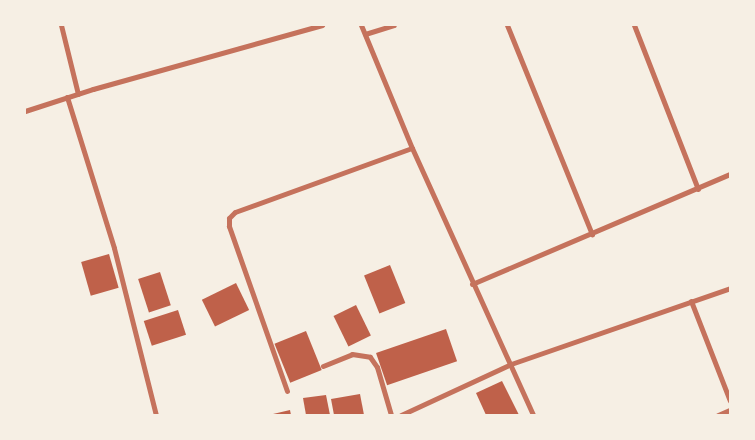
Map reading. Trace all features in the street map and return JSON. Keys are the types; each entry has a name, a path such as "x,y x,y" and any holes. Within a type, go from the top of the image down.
{"street":[{"path":"61,25 78,94"},
{"path":"25,111 67,97 322,25"},
{"path":"362,25 412,148 533,415"},
{"path":"365,34 394,25"},
{"path":"507,25 592,234"},
{"path":"634,25 698,189"},
{"path":"67,97 114,248 156,415"},
{"path":"287,391 229,226 229,218 235,212 412,148"},
{"path":"472,284 730,174"},
{"path":"401,415 511,364 730,288"},
{"path":"692,301 730,401"},
{"path":"323,366 352,354 370,357 377,367 391,415"},
{"path":"718,415 730,410"}],"building":[{"path":"109,254 119,288 91,296 81,262"},
{"path":"390,265 405,303 379,314 364,275"},
{"path":"160,272 171,305 149,312 138,279"},
{"path":"236,283 249,310 215,327 202,300"},
{"path":"356,305 371,336 348,347 334,316"},
{"path":"178,310 186,335 152,346 144,321"},
{"path":"446,329 457,361 387,385 376,353"},
{"path":"306,331 322,370 290,383 274,344"},
{"path":"502,381 519,415 486,415 476,393"},
{"path":"360,394 364,415 334,415 331,399"},
{"path":"326,395 330,415 306,415 303,398"},
{"path":"290,410 291,415 273,415 273,414"}]}
